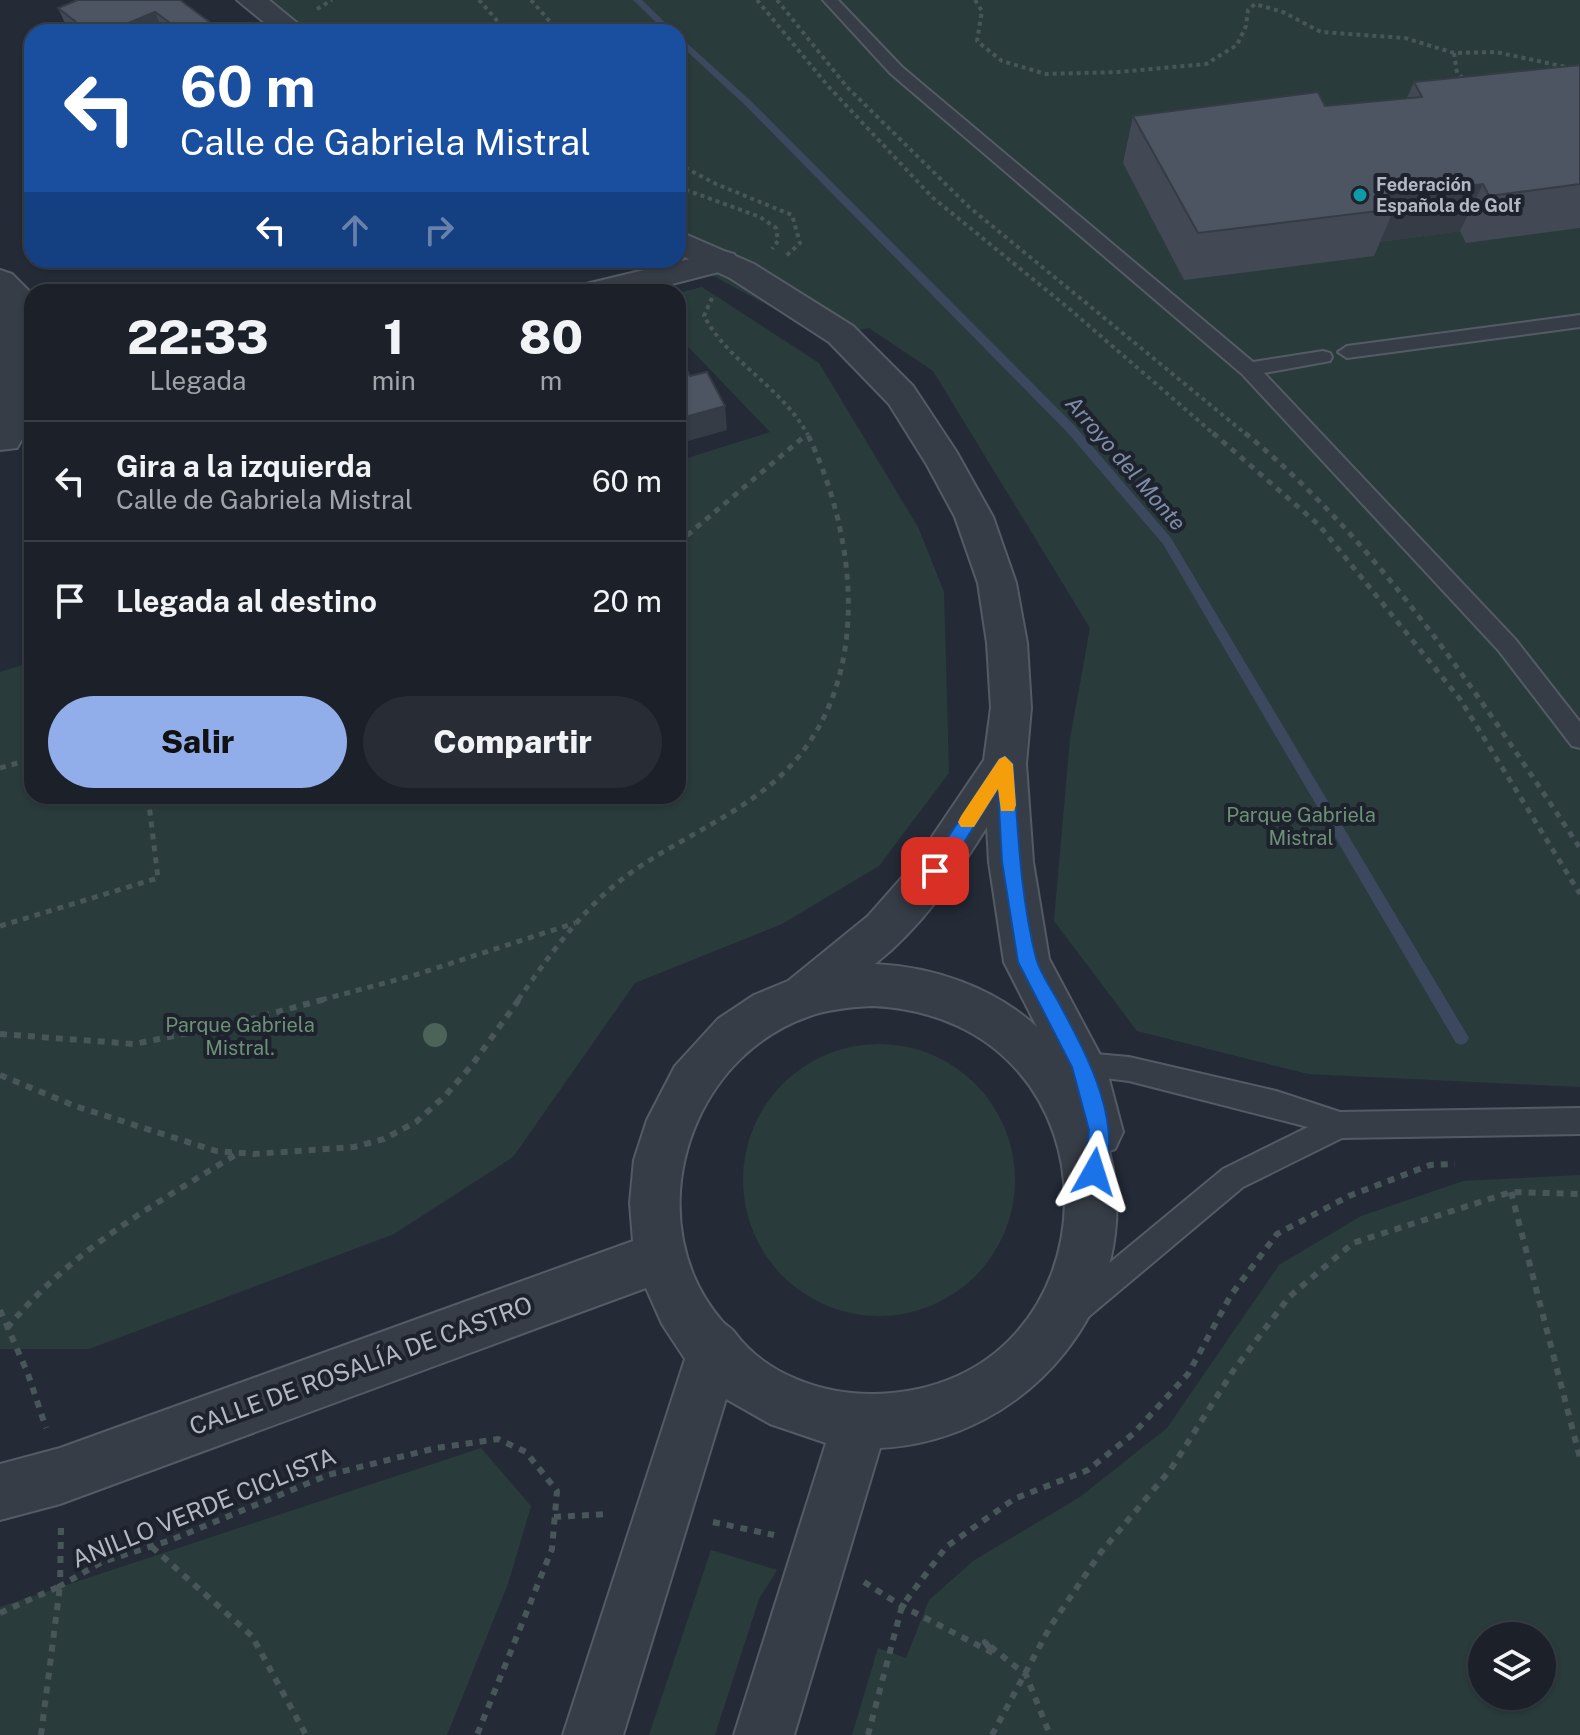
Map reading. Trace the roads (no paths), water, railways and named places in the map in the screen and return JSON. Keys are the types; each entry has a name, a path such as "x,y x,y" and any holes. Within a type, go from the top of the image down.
{"street":[{"path":"251,0 304,22"},
{"path":"686,245 739,270 841,334 901,395 943,460 974,517 997,583 1007,643 1011,708 1005,764 1011,862 1027,962 1058,1062 1053,1083 1080,1135 1092,1194 1088,1255 1077,1290 1060,1322 1037,1352 1009,1378 976,1398 939,1412 901,1419 861,1420 829,1415 797,1405 739,1372 715,1349 680,1300 662,1256 653,1194 663,1134 674,1107 706,1058 727,1037 775,1006 801,996 858,986 887,986 943,998 1058,1062"},
{"path":"649,284 739,270"},
{"path":"0,281 15,294 12,437"},
{"path":"801,996 884,930 929,879 1005,764"},
{"name":"CALLE DE ROSALÍA DE CASTRO","path":"0,1492 60,1476 662,1256"},
{"path":"593,1735 715,1349"},
{"path":"764,1735 861,1420"},
{"name":"CALLE DE ROSALÍA DE CASTRO","path":"0,1466 60,1476"}],"lane":[{"path":"830,0 896,70 1249,369 1507,645 1580,739"},
{"path":"1347,352 1580,321"},
{"path":"1249,369 1323,357"},
{"path":"1058,1062 1129,1069 1276,1104 1340,1125 1580,1121"},
{"path":"1060,1322 1233,1178 1340,1125"}],"waterway":[{"name":"Arroyo del Monte","path":"637,0 662,24"},
{"name":"Arroyo del Monte","path":"686,45 749,104 1071,429 1167,541 1461,1038"}],"place":[{"name":"Federación Española de Golf","path":"1360,195"}],"park label":[{"name":"Parque Gabriela Mistral","path":"1301,826"},
{"name":"Parque Gabriela Mistral.","path":"240,1036"}]}
